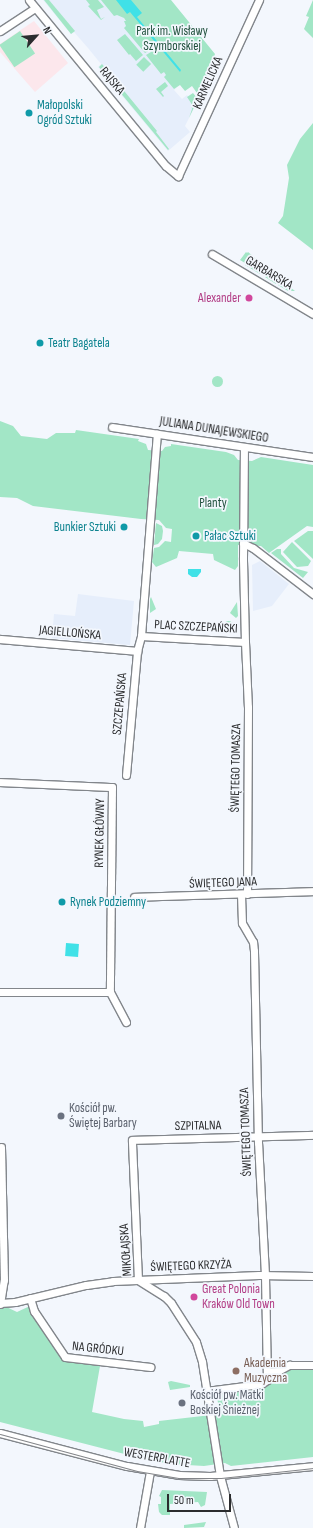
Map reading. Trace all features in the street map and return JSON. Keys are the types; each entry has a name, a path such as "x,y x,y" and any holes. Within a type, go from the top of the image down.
{"street":[{"name":"RAJSKA","path":"29,0 166,166 178,176"},
{"name":"KARMELICKA","path":"178,176 258,0"},
{"path":"0,31 35,8"},
{"name":"GARBARSKA","path":"212,254 313,314"},
{"name":"JULIANA DUNAJEWSKIEGO","path":"112,427 313,457"},
{"name":"PLAC SZCZEPAŃSKI","path":"157,434 141,636 245,642 243,543"},
{"path":"244,447 243,543 253,548 313,594"},
{"name":"SZCZEPAŃSKA","path":"126,775 137,651 141,636"},
{"name":"JAGIELLOŃSKA","path":"0,639 137,651"},
{"name":"ŚWIĘTEGO TOMASZA","path":"245,642 248,707 242,923 253,942 254,951 258,1137 265,1275 267,1372"},
{"name":"RYNEK GŁÓWNY","path":"0,782 112,787 110,992 126,1022"},
{"name":"ŚWIĘTEGO JANA","path":"134,897 313,891"},
{"path":"0,992 110,992"},
{"name":"SZPITALNA","path":"132,1140 313,1135"},
{"name":"MIKOŁAJSKA","path":"132,1140 138,1280 164,1296 172,1303 189,1330 198,1348 220,1476 234,1528"},
{"path":"0,1303 4,1280 1,1147"},
{"name":"ŚWIĘTEGO KRZYŻA","path":"0,1303 15,1302 86,1285 113,1281 265,1275 313,1276"},
{"name":"NA GRÓDKU","path":"30,1298 34,1311 65,1357 150,1366"},
{"path":"206,1391 261,1384 267,1380 267,1372 278,1371 289,1365 313,1365"},
{"name":"WESTERPLATTE","path":"0,1433 150,1471 194,1476 220,1476 313,1466"},
{"path":"140,1528 150,1471"}],"shaded area":[{"path":"43,0 109,0 179,85 174,90 182,99 187,95 195,106 185,126 190,132 168,151 98,67 101,64 88,48 74,32 71,34"},
{"path":"34,21 68,63 35,92 0,52 0,44"},
{"path":"260,561 289,584 272,606 253,611 252,565"},
{"path":"78,594 134,601 130,645 52,638 54,614 75,616"}],"green space":[{"path":"44,0 49,0 75,31 71,34"},
{"path":"86,0 98,0 104,7 97,10 101,19 105,17 101,20 88,6 90,5"},
{"name":"Park im. Wisławy Szymborskiej","path":"101,0 171,0 215,54 199,96 192,86 185,91 180,85 174,89 164,77 166,75 164,72 161,74 146,55 151,52 150,50 145,53 124,28 126,26 124,21 126,21 124,18 117,15 114,16"},
{"path":"313,0 313,38 304,29 309,17 306,16"},
{"path":"20,31 35,53 14,67 0,44"},
{"path":"125,34 143,55 136,61 117,40"},
{"path":"144,57 151,64 143,72 136,65"},
{"path":"102,64 157,131 156,132 169,149 168,150 99,67"},
{"path":"165,82 168,86 161,92 164,96 163,97 156,89"},
{"path":"193,93 198,99 189,118 192,109 191,103 187,97"},
{"path":"313,123 313,250 278,223 283,216 289,178 287,165 300,139"},
{"path":"246,252 266,267 260,274 245,265 245,263 240,260"},
{"path":"270,271 280,279 276,284 265,277"},
{"path":"282,281 295,291 288,291 278,285"},
{"path":"217,375 221,377 223,381 221,385 217,387 213,385 211,381 213,377"},
{"name":"Planty","path":"0,421 13,426 21,436 47,439 56,433 75,433 76,430 139,439 138,441 146,444 148,450 162,451 165,447 171,446 171,444 226,452 234,455 238,460 252,461 261,457 313,465 313,527 307,526 269,553 261,546 238,545 238,566 235,570 214,560 213,554 179,551 177,558 156,567 152,562 154,548 159,547 165,541 171,542 172,529 166,528 159,520 33,506 17,498 0,497"},
{"path":"156,523 162,526 163,531 162,539 158,544 154,545"},
{"path":"308,531 313,531 313,559 294,541"},
{"path":"292,542 311,561 308,566 297,567 283,552"},
{"path":"277,549 281,549 281,554 294,568 308,572 303,578 271,553"},
{"path":"151,597 156,609 150,613 150,599"},
{"path":"237,602 238,616 236,618 230,613"},
{"path":"228,620 233,625 228,630 223,625"},
{"path":"0,1304 17,1312 30,1306 61,1357 69,1362 100,1366 92,1412 124,1419 143,1421 144,1427 159,1424 159,1421 220,1414 216,1392 264,1387 289,1369 313,1370 313,1457 231,1466 225,1463 204,1466 171,1464 144,1459 0,1422"},
{"path":"171,1381 190,1385 190,1387 170,1390 168,1382"},
{"path":"162,1490 207,1492 205,1505 201,1507 198,1502 170,1504 170,1515 162,1515 159,1512 158,1504 161,1504 161,1497 159,1496"},
{"path":"206,1522 204,1527 184,1528 184,1525"}],"water":[{"path":"116,0 131,0 142,13 137,17 181,70 180,72 130,12 127,14"},
{"path":"188,569 201,569 201,572 197,577 192,577 188,574"},
{"path":"66,943 79,944 78,957 65,956"}],"tram line":[{"path":"0,1434 137,1471 178,1478 221,1478 313,1468"}],"place":[{"name":"Małopolski Ogród Sztuki","path":"29,113"},
{"name":"Alexander","path":"249,298"},
{"name":"Teatr Bagatela","path":"40,343"},
{"name":"Bunkier Sztuki","path":"124,527"},
{"name":"Pałac Sztuki","path":"196,536"},
{"name":"Rynek Podziemny","path":"62,902"},
{"name":"Kościół pw. Świętej Barbary","path":"61,1116"},
{"name":"Great Polonia Kraków Old Town","path":"194,1297"},
{"name":"Akademia Muzyczna","path":"236,1371"},
{"name":"Kościół pw. Matki Boskiej Śnieżnej","path":"182,1403"}]}
